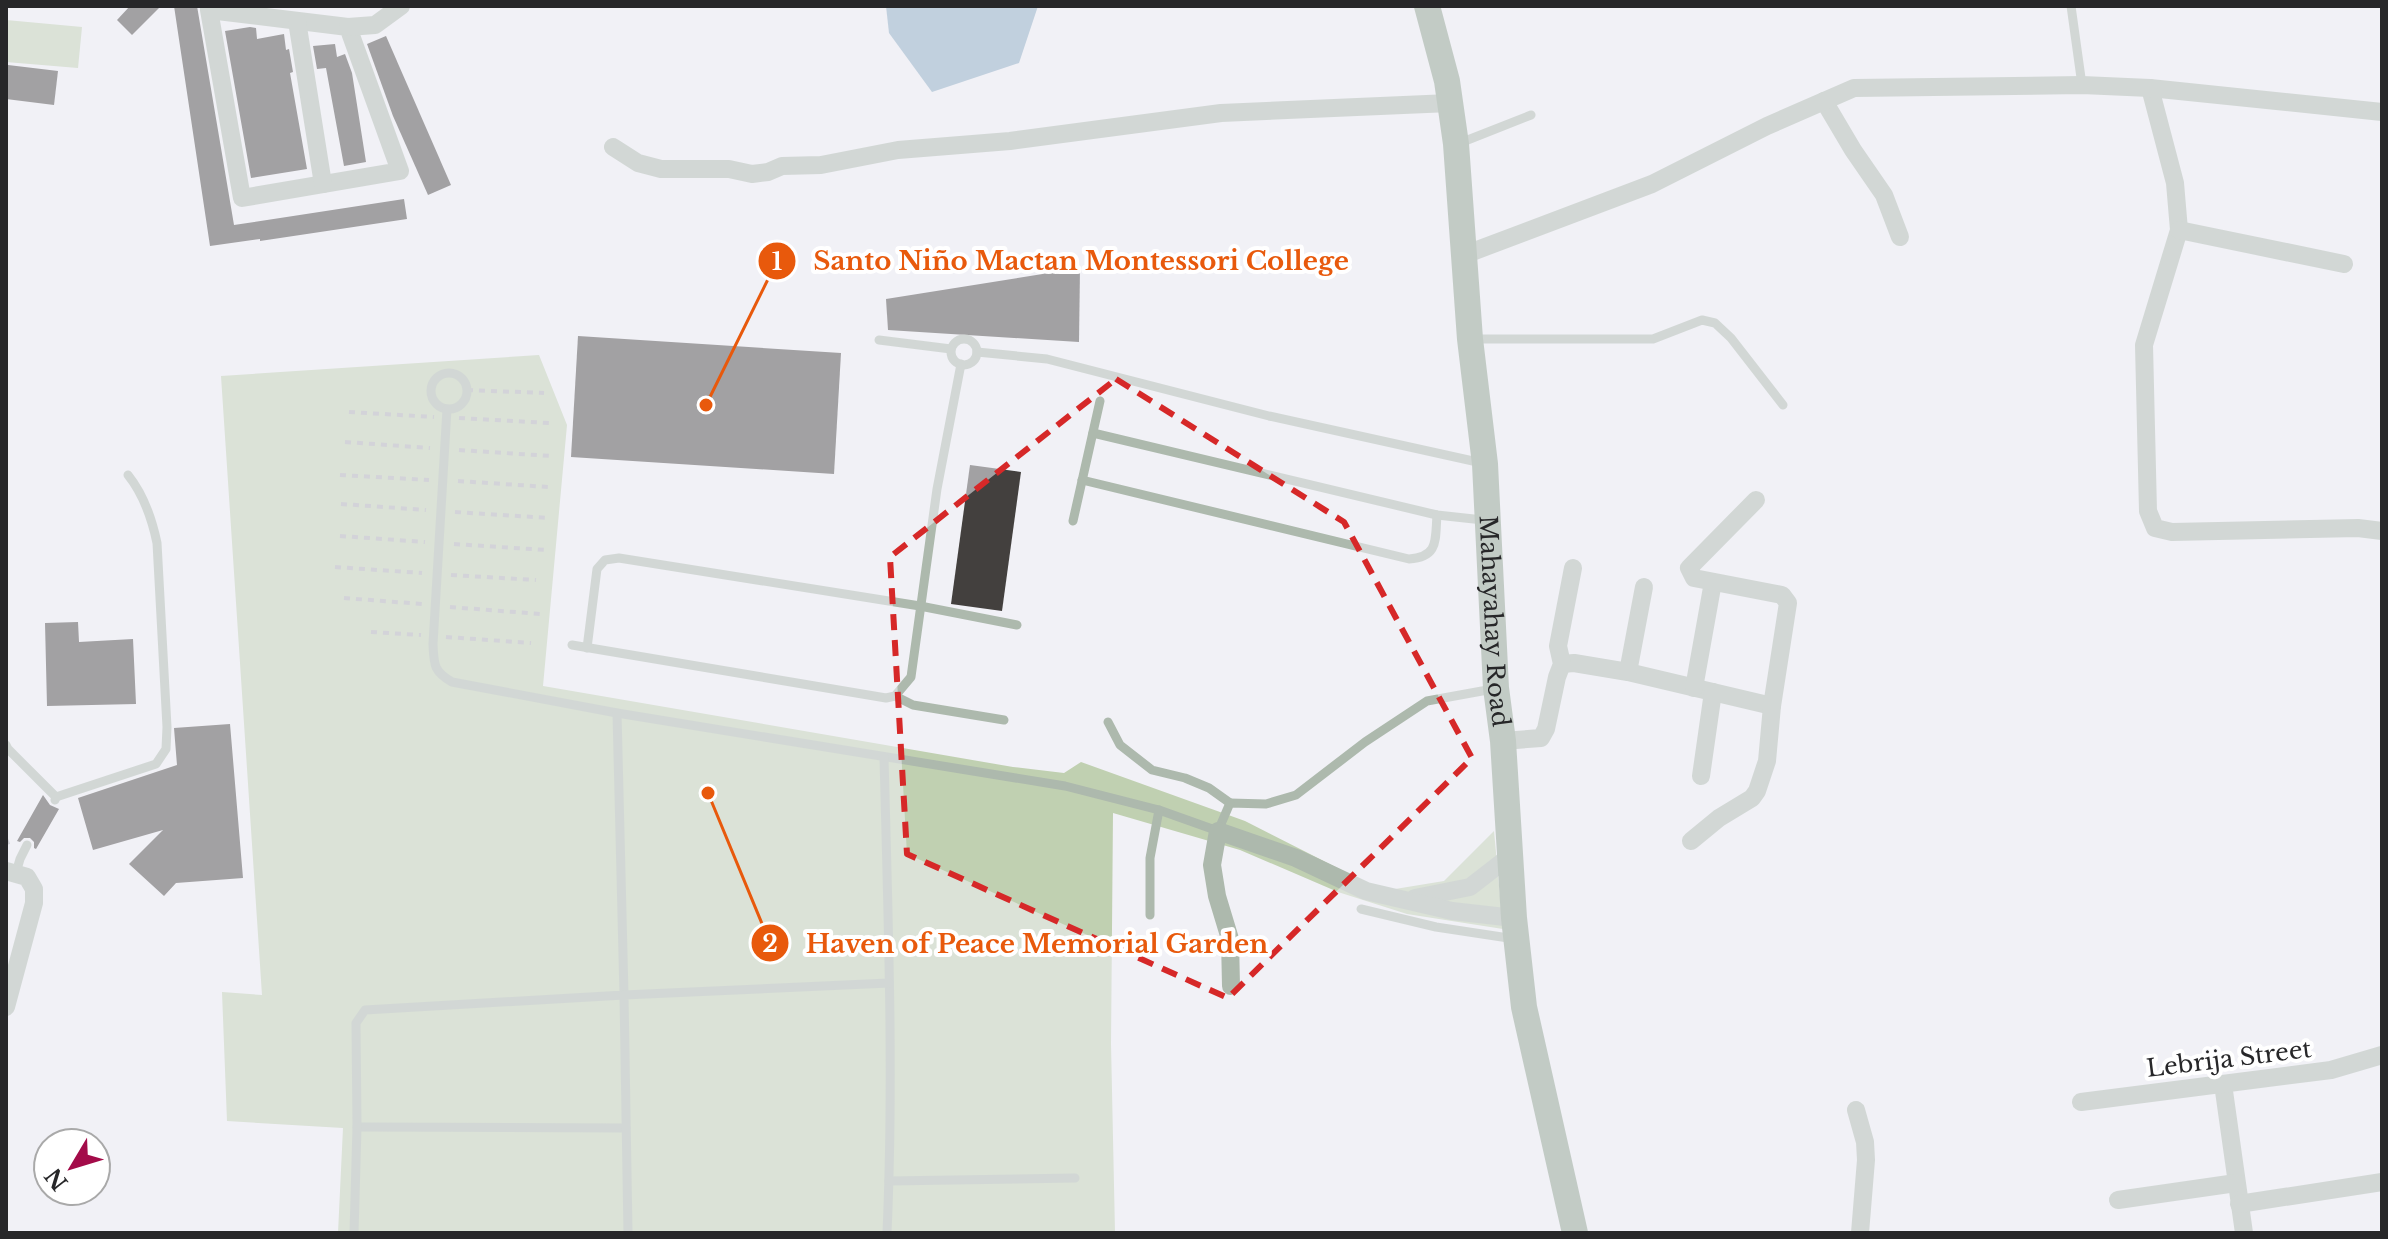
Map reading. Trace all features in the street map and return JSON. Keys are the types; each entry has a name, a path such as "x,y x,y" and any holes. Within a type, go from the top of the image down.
{"street":[{"path":"348,27 400,171 242,198 209,8 348,27 375,25 401,6"},
{"name":"Mahayahay Road","path":"1427,6 1447,81 1456,144 1470,339 1485,464 1496,688 1524,1007 1575,1233"},
{"path":"297,21 323,184"},
{"path":"1464,255 1652,184 1767,126 1854,88 2082,85 2150,88 2382,112"},
{"path":"2150,88 2175,183 2179,230 2144,345 2148,511 2155,528 2172,532 2358,528 2382,531"},
{"path":"1824,101 1884,195 1900,237"},
{"path":"613,147 638,163 661,169 729,169 752,174 782,166 821,165 898,150 1010,141 1221,113 1450,103"},
{"path":"2179,230 2344,264"},
{"path":"1691,841 1719,818 1752,798 1767,761 1788,603 1782,595 1694,578 1689,568 1756,500"},
{"path":"1503,741 1541,738 1544,734 1562,664 1558,646 1573,568"},
{"path":"1701,776 1703,690 1713,582"},
{"path":"1628,672 1644,587"},
{"path":"1562,664 1574,663 1628,672 1772,706"},
{"path":"1231,986 1230,939 1217,896 1212,865 1218,831 1296,858 1366,891 1515,929"},
{"path":"1405,899 1470,887 1510,856"},
{"path":"6,1007 34,903 34,889 27,877 11,872"},
{"name":"Lebrija Street","path":"2081,1102 2331,1070 2382,1055"},
{"path":"2223,1084 2244,1233"},
{"path":"1856,1110 1865,1142 1866,1160 1860,1233"},
{"path":"2239,1204 2382,1182"},
{"path":"2118,1200 2236,1183"}],"lane":[{"path":"2071,6 2082,85"},
{"path":"1456,144 1531,115"},
{"path":"1470,339 1653,339 1702,320 1715,323 1731,338 1783,405"},
{"path":"968,339 977,352 969,364 961,364 954,360 951,349 957,340 968,339"},
{"path":"879,340 951,349"},
{"path":"977,352 1047,359 1269,416 1485,464"},
{"path":"572,645 886,698 895,696 911,677 937,489 961,364"},
{"path":"445,373 459,376 467,390 464,401 453,409 435,403 431,397 432,382 445,373"},
{"path":"1073,521 1100,401"},
{"path":"447,409 433,636 434,666 441,676 452,682 617,713 1065,786 1159,810 1218,831 1230,803"},
{"path":"1093,433 1437,515 1489,521"},
{"path":"6,745 55,800 156,764 166,749 157,543 138,487 128,475"},
{"path":"1082,480 1409,559 1422,558 1430,553 1435,542 1437,515"},
{"path":"587,648 597,569 605,560 619,558 920,606 1017,625"},
{"path":"1108,722 1120,745 1152,770 1209,788 1230,803 1266,804 1296,795 1365,742 1427,701 1496,688"},
{"path":"895,696 913,705 1004,720"},
{"path":"617,713 628,1233"},
{"path":"884,757 889,983 887,1233"},
{"path":"1150,915 1150,858 1159,810"},
{"path":"11,872 27,845"},
{"path":"1361,909 1436,927 1515,929"},
{"path":"354,1233 356,1023 365,1010 889,983"},
{"path":"357,1127 626,1128"},
{"path":"889,1181 1075,1178"}],"path":[{"path":"467,390 544,393"},
{"path":"371,632 531,643"}],"highlighted area":[{"path":"1116,379 1344,522 1472,758 1228,998 907,854 890,557"}],"green space":[{"path":"6,20 82,27 78,68 6,62"},
{"path":"539,355 567,425 543,686 1013,767 1064,773 1081,762 1245,821 1383,891 1444,881 1494,831 1503,929 1407,914 1338,892 1240,850 1113,813 1111,1044 1115,1233 338,1233 343,1128 227,1121 222,992 262,995 221,376"}],"water":[{"path":"886,6 1038,6 1019,63 932,92 889,33"}],"building":[{"path":"130,6 161,6 132,35 117,20"},
{"path":"174,6 197,6 234,225 404,199 407,219 210,246"},
{"path":"256,28 257,39 284,34 293,72 290,73 307,169 251,178 225,31"},
{"path":"386,36 451,185 428,195 393,116 367,44"},
{"path":"335,44 337,57 345,54 352,73 366,162 344,166 326,68 317,69 313,46"},
{"path":"8,65 58,71 54,105 6,99"},
{"path":"1080,268 1079,342 888,330 886,299"},
{"path":"578,336 841,353 834,474 571,457"},
{"path":"970,465 1021,472 1002,611 951,604"},
{"path":"78,622 79,642 133,639 136,704 47,706 45,623"},
{"path":"230,724 243,878 176,883 164,896 129,864 163,830 93,850 78,798 177,765 174,728"},
{"path":"43,795 50,805 59,809 36,849 30,838 17,841"}],"place":[{"name":"Santo Niño Mactan Montessori College","path":"706,405"},
{"name":"Haven of Peace Memorial Garden","path":"708,793"}]}
